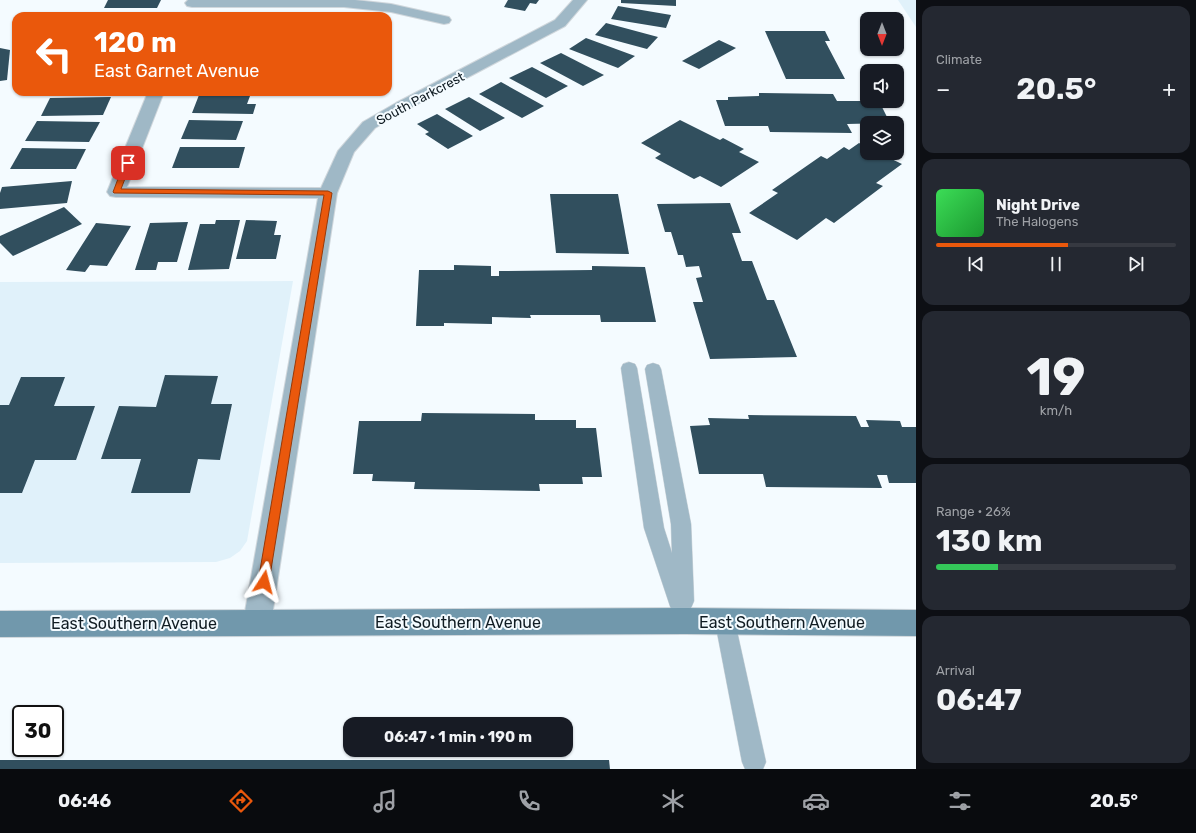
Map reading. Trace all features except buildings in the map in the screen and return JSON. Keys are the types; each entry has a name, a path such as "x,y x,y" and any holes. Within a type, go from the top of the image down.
{"main road":[{"name":"East Southern Avenue","path":"0,624 685,622 916,623"}],"street":[{"name":"South Parkcrest","path":"257,623 328,193 346,151 369,125 402,106 560,24 580,0"},
{"path":"189,12 193,2 344,3 391,8 444,20"},
{"path":"154,96 116,192 328,193"}],"lane":[{"path":"629,368 654,528 685,622"},
{"path":"653,369 681,524 685,622"},
{"path":"725,622 754,762"}],"shaded area":[{"path":"898,0 916,0 916,27"},
{"path":"293,281 247,541 240,551 230,558 216,562 0,563 0,282"}],"route":[{"path":"128,163 116,192 328,193 304,328 264,582"}]}
